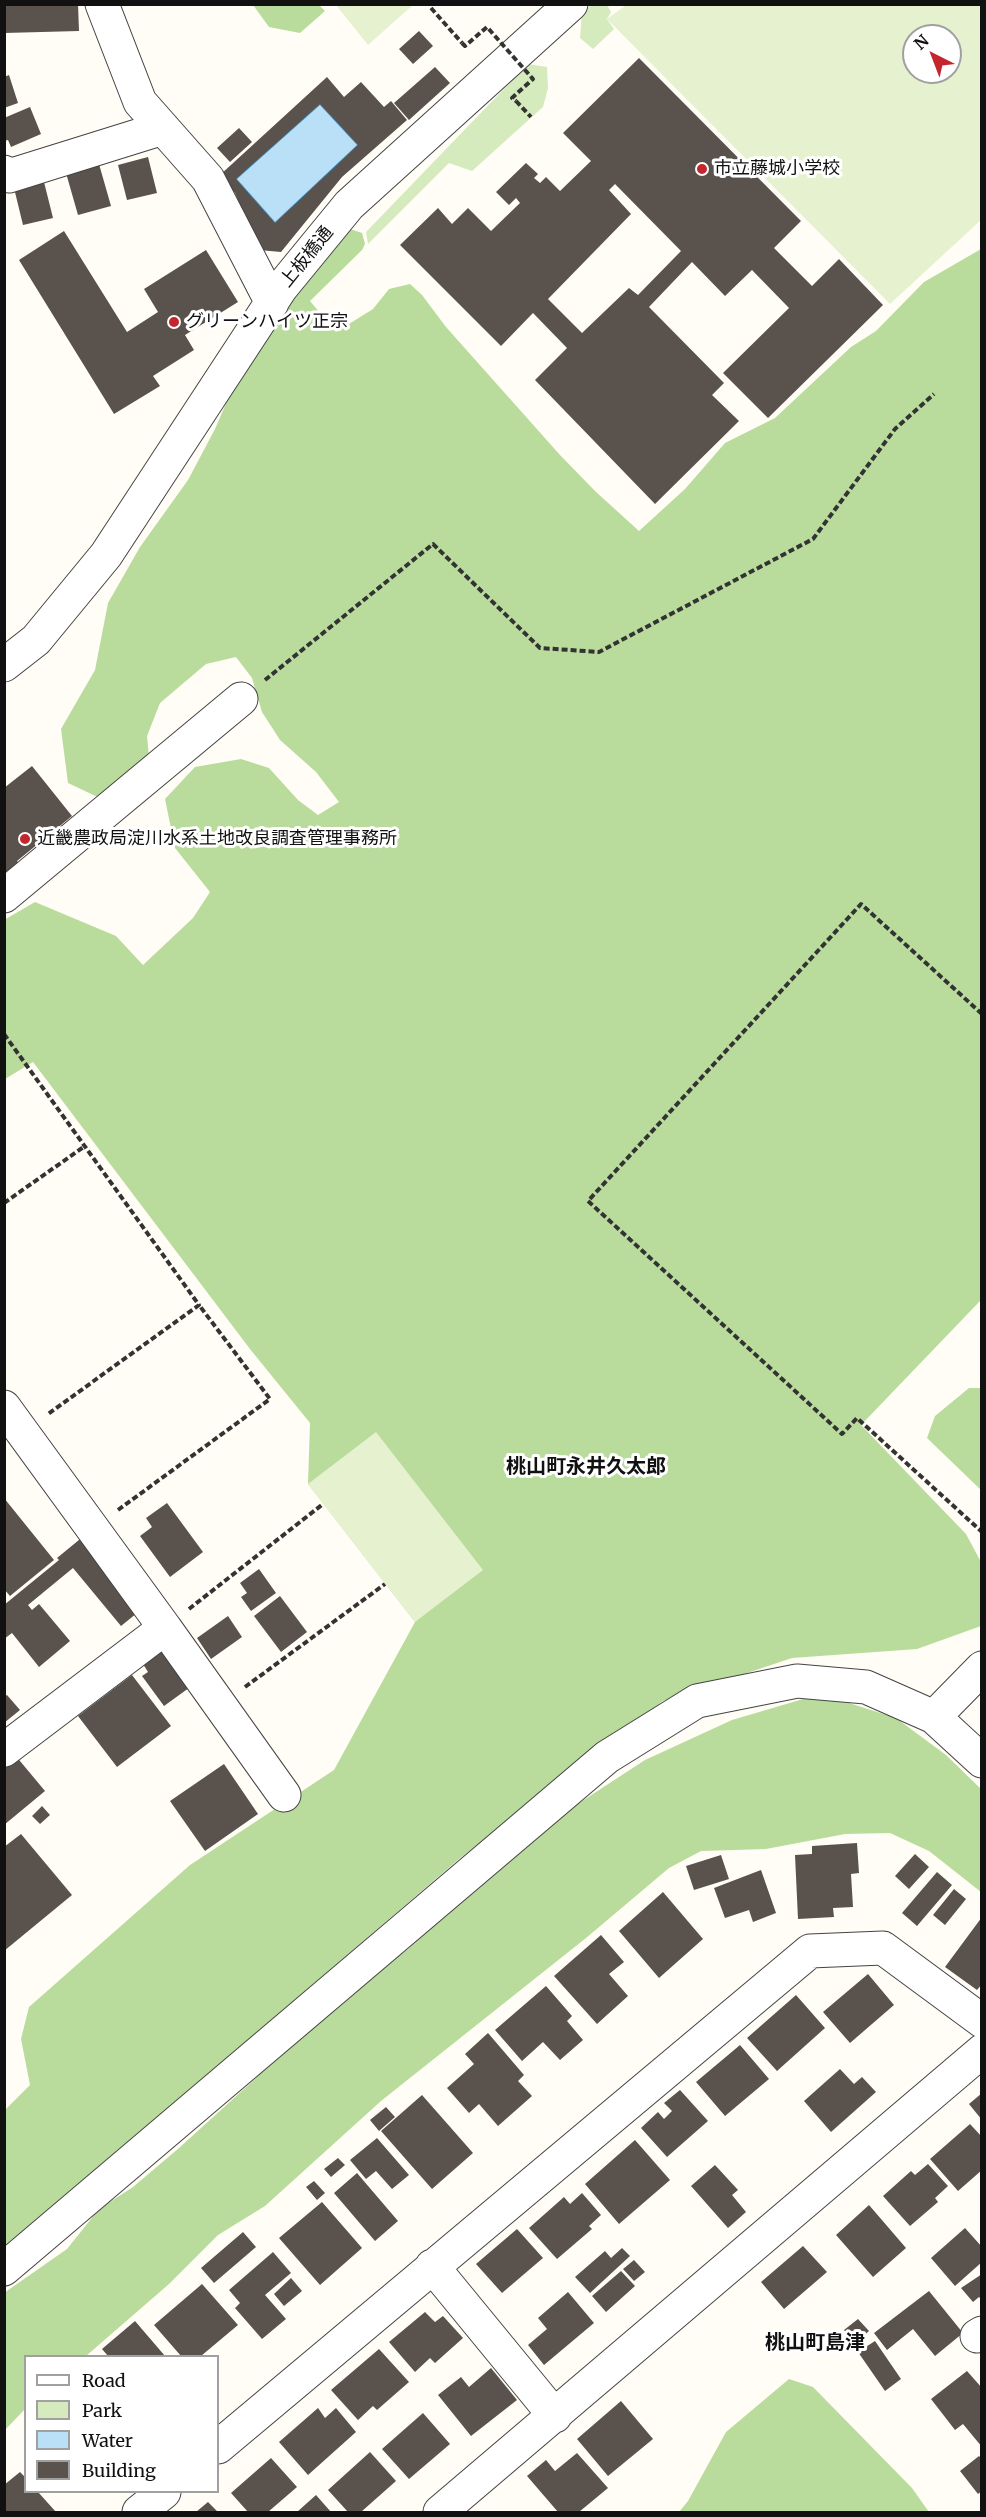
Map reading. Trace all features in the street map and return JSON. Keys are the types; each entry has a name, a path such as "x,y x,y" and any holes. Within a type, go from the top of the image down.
{"street":[{"path":"102,4 140,102 208,179 272,303"},
{"name":"上板橋通","path":"4,665 36,640 106,555 272,303 349,205 571,4"},
{"path":"4,172 9,176 163,128"},
{"path":"4,896 241,699"},
{"path":"11,1429 93,1528 285,1795"},
{"path":"4,1750 165,1628"},
{"path":"934,1717 981,1668"},
{"path":"4,2269 607,1756 697,1701 797,1681 866,1687 934,1717 981,1761"},
{"path":"219,2446 810,1950 883,1948 981,2021"},
{"path":"440,2512 981,2051"},
{"path":"432,2266 555,2416"},
{"path":"139,2512 163,2493"}],"path":[{"path":"430,8 465,46 487,27 533,79 512,98 531,117"},
{"path":"241,699 433,544 540,648 599,652 813,539 895,429 934,394"},
{"path":"981,1014 861,904 588,1201 842,1434 857,1418 981,1532"},
{"path":"4,1034 199,1305 270,1399 93,1528"},
{"path":"4,1203 85,1146"},
{"path":"11,1429 199,1305"},
{"path":"165,1628 323,1504"},
{"path":"220,1705 385,1584"}],"green space":[{"path":"253,5 319,5 325,11 300,33 269,27"},
{"path":"336,5 413,5 368,45"},
{"path":"592,5 607,5 611,12 607,19 614,29 593,49 580,38 582,12"},
{"path":"626,5 981,5 981,220 890,304 607,19"},
{"path":"528,64 547,67 548,88 543,107 472,171 449,163 368,244 366,232"},
{"path":"350,229 362,233 365,244 362,250 310,301 336,332 373,309 389,289 410,284 560,455 639,531 685,489 725,443 775,418 851,347 876,331 924,282 981,249 981,1300 861,1425 966,1534 981,1562 981,1626 917,1649 792,1658 663,1701 459,1859 5,2248 5,2110 30,2085 21,2039 29,2007 190,1865 334,1770 415,1622 308,1484 310,1423 250,1349 33,1062 5,1079 4,920 35,902 116,936 143,965 193,918 210,892 175,848 165,799 195,767 241,759 269,768 298,800 318,815 339,802 316,772 280,740 262,712 252,678 236,657 206,664 160,703 147,736 150,768 104,800 68,783 61,729 95,670 108,603 140,547 188,480 259,336"},
{"path":"969,1388 981,1388 981,1490 927,1438 935,1416"},
{"path":"376,1432 483,1570 415,1622 308,1484"},
{"path":"810,1697 849,1703 896,1718 946,1755 981,1789 981,1892 929,1851 890,1833 845,1834 766,1849 701,1851 669,1868 586,1938 381,2101 265,2206 218,2235 169,2284 87,2355 24,2355 24,2410 5,2430 4,2293 67,2249 99,2209 133,2187 179,2148 255,2079 291,2039 350,1989 407,1950 502,1863 576,1805 645,1760 732,1720"},
{"path":"789,2379 813,2387 912,2488 929,2512 679,2512 688,2501 726,2432"}],"water":[{"path":"320,104 358,145 275,223 236,179"}],"building":[{"path":"4,4 78,4 79,31 4,33"},
{"path":"419,31 433,46 413,64 399,49"},
{"path":"639,58 801,221 774,248 812,286 839,259 883,305 768,418 723,373 789,308 752,270 725,296 692,262 649,307 724,383 712,395 739,421 655,504 535,380 567,348 533,313 501,346 400,245 438,208 452,224 468,208 491,231 520,203 516,198 509,205 496,192 526,163 538,174 534,178 540,183 546,177 560,191 591,161 563,133","holes":["615,184 681,251 638,295 629,288 582,333 548,299 631,214 609,190"]},
{"path":"435,67 450,83 409,120 394,103"},
{"path":"9,75 18,103 4,108 4,77"},
{"path":"327,77 344,97 361,82 384,107 391,101 407,120 342,177 281,252 259,250 235,193 220,175","holes":["320,104 358,145 275,223 236,179"]},
{"path":"30,107 41,134 11,147 8,140 4,141 4,118"},
{"path":"239,128 252,142 230,162 217,148"},
{"path":"148,157 157,193 127,200 118,165"},
{"path":"99,164 111,206 78,215 66,173"},
{"path":"44,182 53,218 23,225 14,188"},
{"name":"グリーンハイツ正宗","path":"64,231 127,332 158,312 144,289 206,250 238,302 185,335 194,350 153,376 160,386 114,414 19,260"},
{"name":"近畿農政局淀川水系土地改良調査管理事務所","path":"32,766 72,816 17,861 21,866 4,880 4,788"},
{"path":"4,1498 54,1560 10,1596 4,1589"},
{"path":"167,1503 203,1552 170,1577 140,1536 152,1527 146,1518"},
{"path":"85,1535 142,1609 121,1626 73,1568 28,1605 32,1610 39,1604 70,1641 39,1667 12,1633 4,1639 4,1605 59,1560 57,1558"},
{"path":"259,1569 276,1593 251,1611 241,1597 247,1593 240,1583"},
{"path":"280,1596 307,1632 281,1652 254,1616"},
{"path":"228,1616 242,1637 211,1659 197,1638"},
{"path":"166,1648 193,1685 164,1706 142,1676 148,1672 143,1664"},
{"path":"132,1675 171,1726 117,1767 78,1716"},
{"path":"7,1695 20,1710 4,1723 4,1697"},
{"path":"15,1755 45,1791 4,1825 4,1763"},
{"path":"224,1764 258,1814 205,1851 170,1801"},
{"path":"42,1806 50,1815 40,1824 32,1816"},
{"path":"21,1834 72,1895 4,1951 4,1847"},
{"path":"857,1843 859,1873 851,1874 853,1907 833,1908 834,1917 798,1919 795,1855 812,1854 812,1846"},
{"path":"915,1854 929,1867 909,1889 895,1876"},
{"path":"721,1855 729,1879 694,1890 686,1866"},
{"path":"761,1870 776,1913 753,1922 749,1910 725,1918 714,1888"},
{"path":"937,1872 952,1885 917,1926 902,1913"},
{"path":"954,1889 966,1899 945,1925 933,1915"},
{"path":"663,1892 703,1939 659,1978 619,1931"},
{"path":"982,1917 982,1984 977,1990 945,1967"},
{"path":"601,1935 624,1962 609,1974 628,1996 597,2024 554,1976"},
{"path":"868,1974 894,2005 850,2043 823,2012"},
{"path":"546,1986 572,2016 567,2021 583,2040 560,2060 543,2042 522,2061 495,2030"},
{"path":"796,1995 825,2028 777,2071 747,2038"},
{"path":"488,2033 524,2075 518,2081 532,2096 498,2126 479,2104 469,2113 447,2088 474,2064 465,2054"},
{"path":"740,2045 769,2079 725,2116 696,2082"},
{"path":"840,2069 854,2084 862,2077 876,2092 831,2132 804,2101"},
{"path":"680,2090 708,2121 667,2157 641,2128 658,2112 664,2119 672,2111 664,2103"},
{"path":"982,2093 982,2120 969,2104"},
{"path":"422,2095 473,2153 432,2189 381,2131"},
{"path":"386,2107 395,2117 379,2131 370,2120"},
{"path":"970,2124 982,2137 982,2170 958,2191 930,2159"},
{"path":"377,2138 409,2175 392,2189 376,2171 366,2179 350,2160"},
{"path":"635,2140 670,2180 619,2224 585,2184"},
{"path":"338,2158 345,2165 331,2177 324,2169"},
{"path":"928,2164 948,2186 935,2198 938,2202 910,2226 883,2196 911,2171 915,2175"},
{"path":"715,2165 738,2190 732,2195 746,2212 728,2228 691,2186"},
{"path":"357,2173 398,2221 375,2241 334,2193"},
{"path":"314,2181 325,2193 317,2200 306,2187"},
{"path":"582,2193 601,2215 589,2226 592,2229 557,2259 529,2228 564,2197 570,2204"},
{"path":"322,2202 362,2248 320,2285 279,2238"},
{"path":"869,2205 906,2248 873,2277 836,2235"},
{"path":"965,2228 982,2247 982,2262 955,2286 931,2258"},
{"path":"517,2229 543,2258 502,2293 476,2264"},
{"path":"243,2232 256,2247 214,2283 201,2268"},
{"path":"803,2246 827,2272 784,2309 761,2282"},
{"path":"622,2248 630,2256 590,2293 575,2277 605,2251 611,2258"},
{"path":"273,2252 291,2273 265,2295 286,2319 262,2339 235,2308 240,2303 229,2290"},
{"path":"634,2260 645,2272 634,2281 623,2269"},
{"path":"621,2271 635,2286 606,2312 592,2296"},
{"path":"982,2274 982,2300 979,2297 973,2302 961,2288"},
{"path":"291,2278 302,2291 284,2306 274,2294"},
{"path":"202,2284 238,2325 202,2355 180,2355 154,2325"},
{"path":"929,2291 963,2333 935,2356 913,2329 887,2350 874,2333"},
{"path":"568,2292 594,2323 544,2365 528,2345 547,2329 538,2318"},
{"path":"425,2312 435,2322 443,2316 463,2338 435,2363 430,2358 415,2372 389,2342"},
{"path":"858,2319 869,2331 855,2343 844,2330"},
{"path":"135,2321 164,2355 107,2355 102,2349"},
{"path":"875,2341 901,2379 885,2391 858,2352"},
{"path":"379,2349 409,2382 377,2410 373,2406 358,2420 331,2390"},
{"path":"491,2368 517,2400 471,2436 438,2395 461,2377 469,2387"},
{"path":"967,2371 982,2388 982,2447 963,2424 955,2430 931,2399"},
{"path":"621,2401 653,2439 608,2476 577,2439"},
{"path":"318,2408 325,2418 336,2408 356,2432 308,2475 279,2442"},
{"path":"423,2413 450,2444 409,2479 382,2449"},
{"path":"370,2452 396,2481 361,2512 348,2512 328,2490"},
{"path":"577,2453 608,2488 579,2512 558,2512 527,2476 546,2460 555,2471"},
{"path":"979,2456 982,2459 982,2491 978,2494 960,2471"},
{"path":"271,2458 297,2487 268,2512 248,2512 231,2493"},
{"path":"20,2472 24,2476 24,2493 39,2493 56,2512 4,2512 4,2485"},
{"path":"316,2495 331,2512 297,2512"},
{"path":"208,2502 218,2512 196,2512"}],"place":[{"name":"市立藤城小学校","path":"702,169"},
{"name":"グリーンハイツ正宗","path":"174,322"},
{"name":"近畿農政局淀川水系土地改良調査管理事務所","path":"25,839"}],"district":[{"name":"桃山町永井久太郎","path":"586,1467"},
{"name":"桃山町島津","path":"815,2343"}]}
